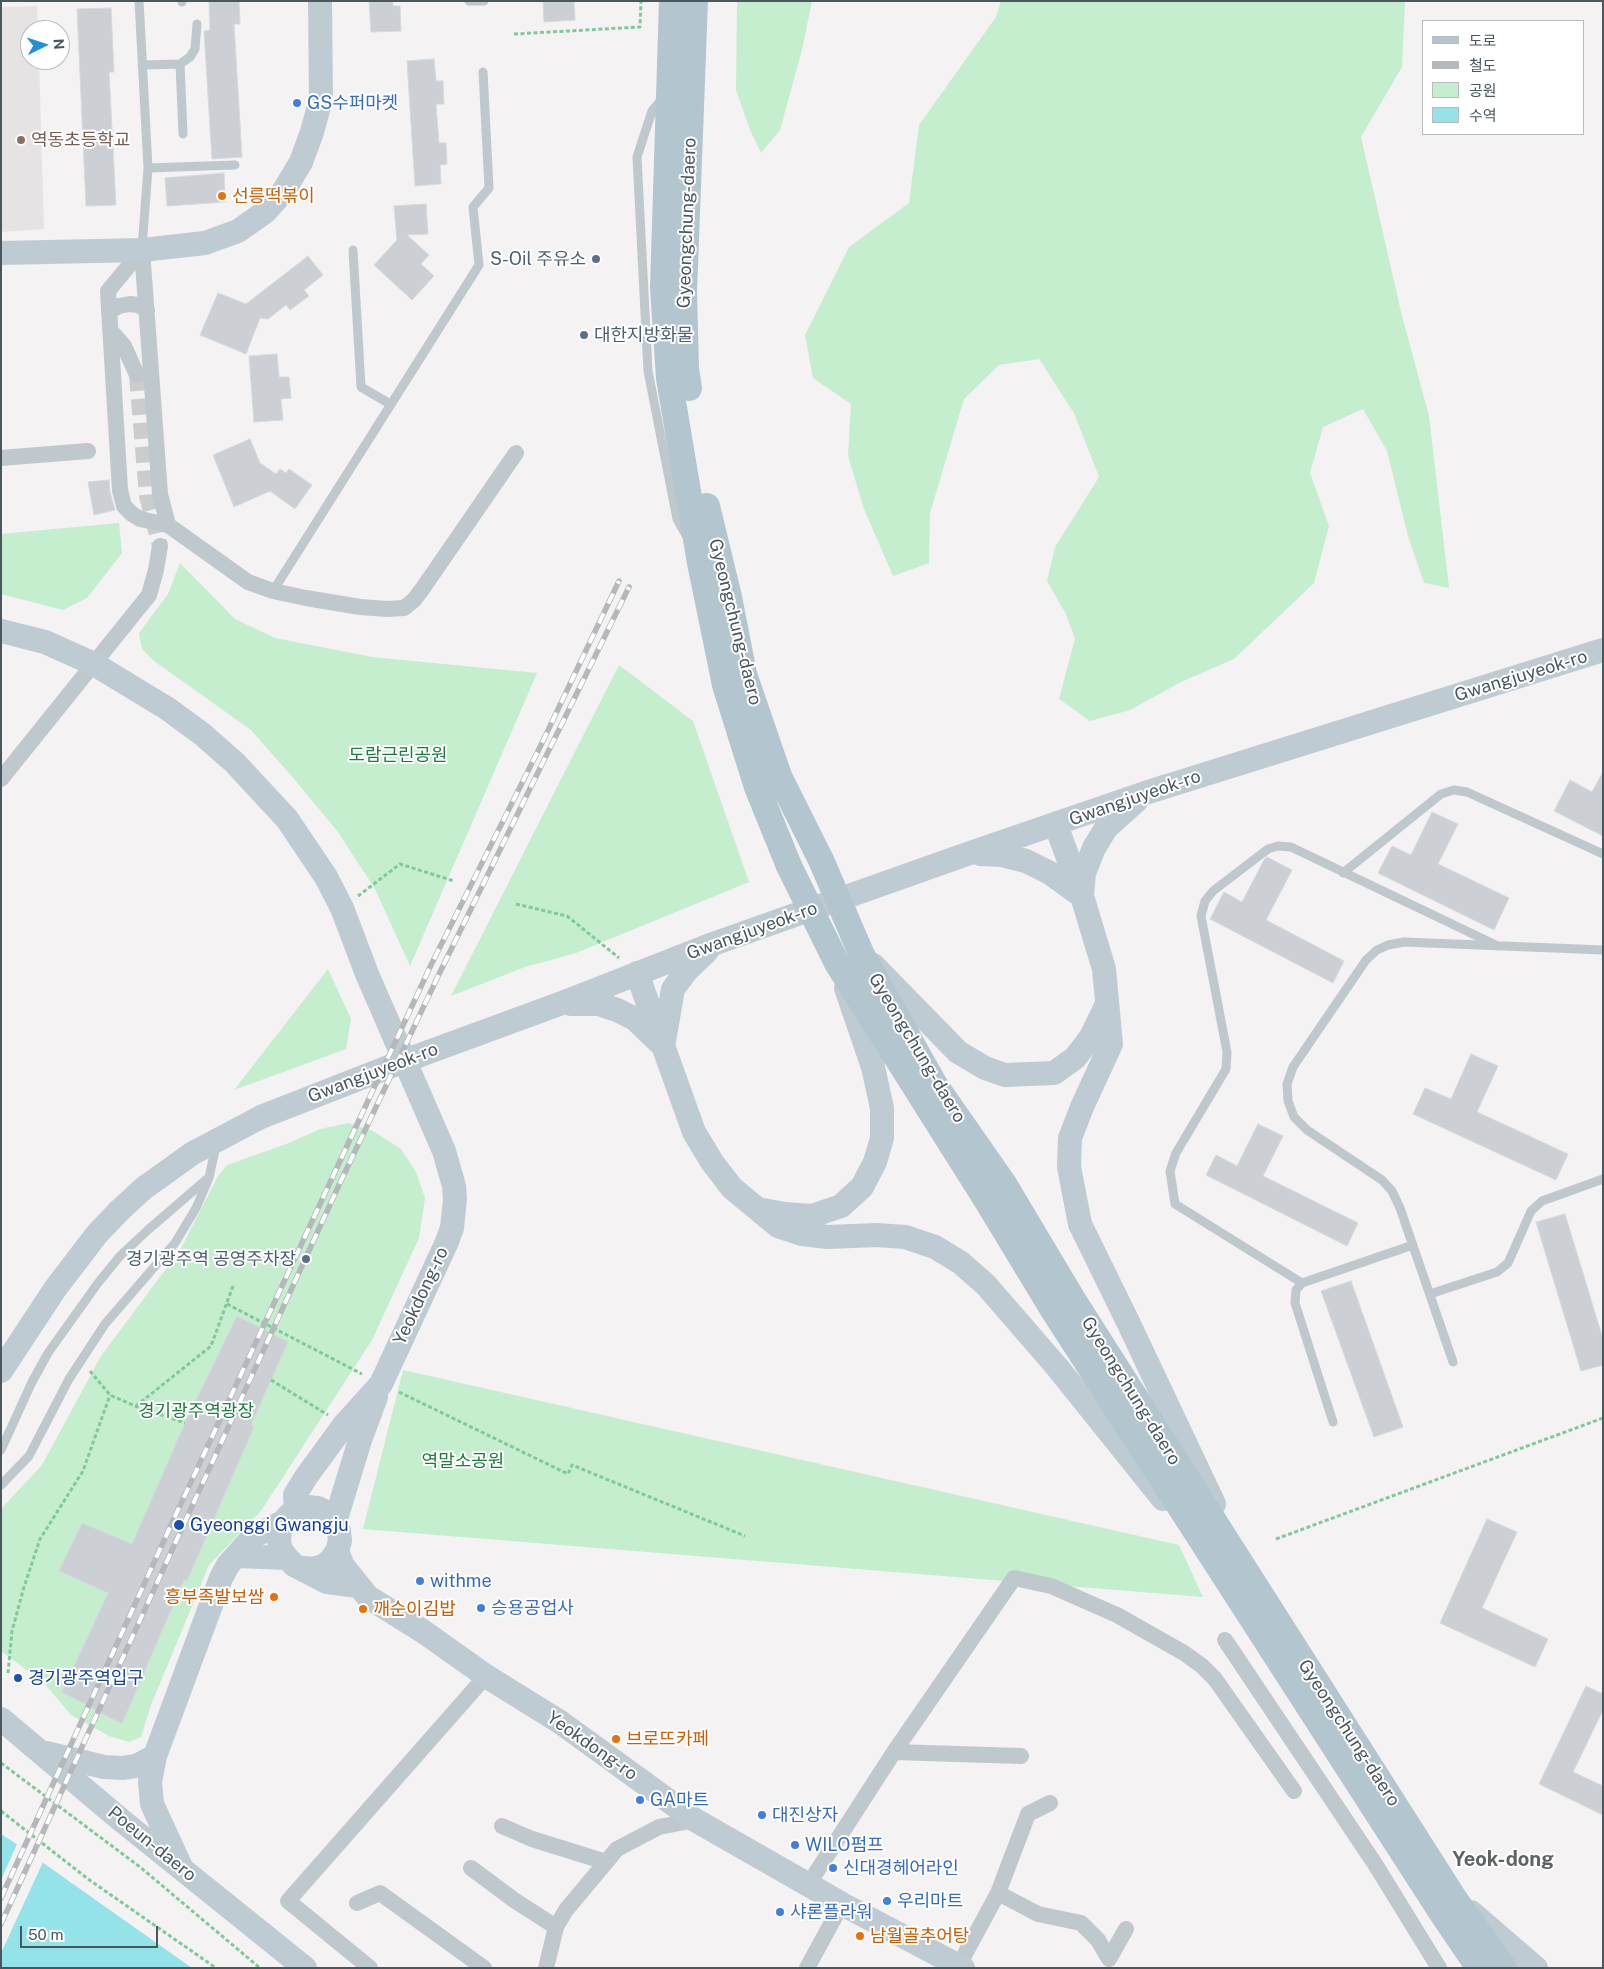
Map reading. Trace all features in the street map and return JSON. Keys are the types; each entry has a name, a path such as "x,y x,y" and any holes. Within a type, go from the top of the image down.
{"main road":[{"name":"Gyeongchung-daero","path":"672,1 663,288 668,378 700,563 725,685 757,787 789,866 838,963 1053,1310 1231,1568 1454,1898 1504,1968"},
{"name":"Gyeongchung-daero","path":"695,1 684,292 686,369 697,451 744,674 779,776 820,860 861,953 935,1085 1004,1184 1231,1568 1441,1912 1479,1968"}],"street":[{"path":"1,253 142,250 205,244 238,231 265,212 283,192 301,162 321,99 320,1"},
{"path":"142,250 160,494 168,525"},
{"path":"142,250 108,291 120,490 124,506 140,519 168,525 248,582 273,591 306,598 360,607 404,608 414,600 423,588 516,452"},
{"path":"109,312 119,306 130,304 147,310"},
{"path":"110,330 124,346 137,375 149,332"},
{"path":"1,458 88,451"},
{"path":"1,779 149,595 160,546"},
{"name":"Yeokdong-ro","path":"1,631 45,642 94,664 168,709 202,734 235,763 287,819 326,877 342,908 367,974 444,1151 454,1186 455,1213 452,1228 381,1384 344,1425 306,1477 296,1495 290,1516 280,1531 279,1541 281,1550 295,1564"},
{"name":"Gwangjuyeok-ro","path":"1,1370 55,1289 97,1234 144,1188 217,1139 282,1108 404,1061 562,1004 713,944 970,853 1145,793 1603,650"},
{"path":"1082,896 1084,873 1094,848 1106,828 1145,793"},
{"path":"1056,824 1082,896 1104,969 1111,1044 1070,1138 1068,1168 1080,1224 1128,1322 1231,1568"},
{"path":"970,853 1002,855 1026,861 1050,873 1082,896"},
{"path":"663,1045 672,989 687,970 713,944"},
{"path":"861,953 958,1052 985,1068 1005,1075 1054,1073 1075,1058 1091,1037 1108,1002"},
{"path":"758,1209 812,1216 841,1206 862,1187 876,1162 882,1138 882,1108 873,1067 838,963"},
{"path":"637,973 694,1132 712,1162 732,1188 778,1226 802,1234 828,1237 877,1235 904,1237 935,1247 962,1263 986,1285 1231,1568"},
{"path":"562,1004 599,1004 617,1010 635,1019 663,1045"},
{"path":"336,1522 360,1440 381,1384"},
{"path":"181,1867 152,1804 150,1782 155,1756 222,1578 228,1566 236,1556 254,1536 307,1508 318,1508 328,1513 336,1522 340,1531 337,1551 331,1560 323,1566 314,1569 295,1564 236,1556"},
{"name":"Yeokdong-ro","path":"337,1551 343,1566 368,1597 424,1632 486,1676 560,1722 695,1820 842,1904 961,1967"},
{"path":"295,1564 327,1582 358,1586"},
{"path":"808,1885 894,1752 1014,1578 1050,1586 1117,1615 1184,1653 1202,1666 1215,1679 1294,1791"},
{"path":"1225,1640 1375,1864 1439,1968"},
{"path":"370,1968 288,1901 486,1676"},
{"name":"Poeun-daero","path":"1,1719 121,1820 305,1968"},
{"path":"894,1752 1021,1756"},
{"path":"43,1753 104,1767 122,1768 136,1766 155,1756"},
{"path":"961,1967 998,1893 1028,1814 1050,1803"},
{"path":"546,1968 556,1927 566,1910 617,1849 659,1827 695,1820"},
{"path":"502,1826 532,1839 606,1862"},
{"path":"471,1868 514,1900 556,1927"},
{"path":"357,1902 380,1893 484,1968"},
{"path":"998,1893 1038,1914 1081,1923 1098,1940 1109,1959 1126,1929"},
{"path":"1454,1898 1536,1968"},
{"path":"807,1968 842,1904"}],"lane":[{"path":"139,1 148,168 142,250"},
{"path":"468,1 484,1"},
{"path":"142,65 180,64 195,49 197,24"},
{"path":"180,64 183,134"},
{"path":"273,591 479,265 473,207 489,188 483,72"},
{"path":"148,168 235,165"},
{"path":"353,250 361,388 390,404"},
{"path":"1343,873 1441,794 1454,790 1466,792 1603,854"},
{"path":"1302,1284 1175,1204 1170,1171 1176,1153 1226,1069 1228,1052 1202,916 1205,901 1213,891 1268,849 1278,846 1291,847 1498,946"},
{"path":"1453,1362 1400,1208 1392,1191 1382,1180 1307,1130 1294,1117 1288,1101 1287,1084 1293,1067 1366,960 1377,950 1388,945 1404,942 1603,950"},
{"path":"1,1485 29,1456 69,1379 105,1324 175,1243 196,1208 209,1178 217,1139"},
{"path":"1,1450 32,1382 48,1353 98,1282 120,1256 209,1178"},
{"path":"1430,1294 1497,1272 1508,1263 1531,1210 1542,1201 1603,1179"},
{"path":"1333,1422 1295,1303 1296,1290 1302,1284 1413,1245"}],"path":[{"path":"514,34 640,27 641,1"},
{"path":"342,908 400,864 454,881"},
{"path":"516,904 567,916 637,973"},
{"path":"135,1406 211,1346 233,1286"},
{"path":"227,1304 381,1384 568,1474 572,1465 745,1536"},
{"path":"88,1368 110,1395 135,1406 185,1423"},
{"path":"271,1380 344,1425"},
{"path":"8,1673 12,1631 40,1540 83,1471 110,1395"},
{"path":"1276,1539 1603,1418"},
{"path":"1,1763 140,1867 260,1968"},
{"path":"1,1812 88,1878 216,1968"}],"shaded area":[{"name":"역동초등학교","path":"37,6 38,20 20,20 20,70 39,70 44,229 1,232 1,7"}],"green space":[{"path":"737,1 812,1 802,50 780,130 761,153 750,130 736,90"},
{"path":"1001,1 1405,1 1402,67 1361,137 1402,316 1429,416 1449,588 1424,583 1408,536 1387,451 1363,409 1323,427 1310,473 1329,526 1314,583 1234,659 1181,682 1130,710 1090,721 1059,699 1075,639 1066,614 1047,581 1055,547 1099,477 1074,413 1039,359 999,365 964,399 930,513 929,563 893,576 864,509 848,456 851,404 813,378 805,335 849,247 909,203 919,125 996,17"},
{"path":"119,523 122,553 87,598 63,610 1,594 1,534"},
{"name":"도람근린공원","path":"180,563 235,619 275,638 372,657 537,673 410,966 375,889 338,832 295,780 251,730 154,661 142,649 139,633 168,594"},
{"path":"619,665 693,721 749,882 576,953 525,967 451,996"},
{"path":"328,969 351,1019 346,1049 234,1090"},
{"name":"경기광주역광장","path":"348,1123 373,1131 401,1149 416,1172 425,1198 419,1238 372,1340 261,1511 209,1565 151,1705 141,1737 129,1742 109,1736 71,1715 45,1684 1,1651 1,1509 42,1465 101,1356 180,1250 218,1176 227,1165 289,1143 320,1129"},
{"name":"역말소공원","path":"403,1370 1179,1545 1203,1597 363,1529"}],"water":[{"path":"1,1834 15,1843 192,1968 1,1968"}],"pier":[{"path":"18,1842 44,1860 1,1953 1,1880"}],"building":[{"path":"209,1 239,1 240,24 234,24 242,157 212,159 204,31 210,30"},
{"path":"369,1 393,1 393,6 400,6 401,31 371,32"},
{"path":"543,1 574,1 575,20 544,22"},
{"path":"111,8 114,72 109,72 116,205 86,206 77,9"},
{"path":"434,59 436,81 443,81 444,104 436,104 439,143 446,143 447,164 440,165 441,184 415,186 407,61"},
{"path":"224,173 225,202 167,206 165,178"},
{"path":"426,204 428,234 407,235 429,255 421,264 434,276 412,300 374,265 397,240 394,206"},
{"path":"308,256 323,275 304,290 309,296 290,310 286,305 268,319 260,318 246,354 200,335 218,293 246,304"},
{"path":"277,354 279,377 289,377 291,398 281,399 283,420 254,422 249,356"},
{"path":"250,439 260,463 276,474 280,469 286,473 289,469 312,485 295,509 270,491 234,507 213,455"},
{"path":"109,480 115,510 94,515 88,482"},
{"path":"1603,772 1603,836 1554,811 1570,780 1592,792"},
{"path":"1432,812 1458,824 1438,864 1509,898 1494,930 1378,873 1392,846 1411,855"},
{"path":"1267,857 1292,870 1266,920 1344,961 1333,983 1210,919 1224,892 1242,902"},
{"path":"1471,1054 1498,1066 1477,1112 1568,1154 1556,1180 1413,1114 1425,1088 1451,1099"},
{"path":"1258,1124 1283,1136 1263,1176 1358,1223 1347,1246 1206,1175 1216,1155 1237,1166"},
{"path":"1565,1214 1603,1339 1603,1365 1581,1371 1536,1222"},
{"path":"1351,1281 1403,1427 1374,1437 1321,1291"},
{"path":"237,1316 288,1342 251,1425 254,1427 187,1581 184,1580 122,1724 62,1692 108,1593 59,1571 82,1523 132,1544 185,1423"},
{"path":"1487,1519 1517,1532 1482,1608 1548,1639 1535,1667 1440,1623"},
{"path":"1586,1686 1603,1694 1603,1710 1573,1772 1603,1786 1603,1815 1539,1784"}],"tunnel":[{"path":"137,375 147,496 160,546"}],"railway":[{"path":"1,1898 172,1523 431,965 541,745 619,581"},
{"path":"1,1924 339,1185 441,970 629,587"}],"place":[{"name":"GS수퍼마켓","path":"297,103"},
{"name":"역동초등학교","path":"21,140"},
{"name":"선릉떡볶이","path":"222,196"},
{"name":"S-Oil 주유소","path":"596,259"},
{"name":"대한지방화물","path":"584,335"},
{"name":"경기광주역 공영주차장","path":"306,1259"},
{"name":"Gyeonggi Gwangju","path":"179,1525"},
{"name":"withme","path":"420,1581"},
{"name":"흥부족발보쌈","path":"274,1597"},
{"name":"승용공업사","path":"481,1608"},
{"name":"깨순이김밥","path":"363,1609"},
{"name":"경기광주역입구","path":"18,1678"},
{"name":"브로뜨카페","path":"616,1739"},
{"name":"GA마트","path":"640,1800"},
{"name":"대진상자","path":"762,1815"},
{"name":"WILO펌프","path":"795,1845"},
{"name":"신대경헤어라인","path":"833,1868"},
{"name":"우리마트","path":"887,1901"},
{"name":"샤론플라워","path":"780,1912"},
{"name":"남월골추어탕","path":"860,1936"}],"district":[{"name":"Yeok-dong","path":"1503,1860"}]}
